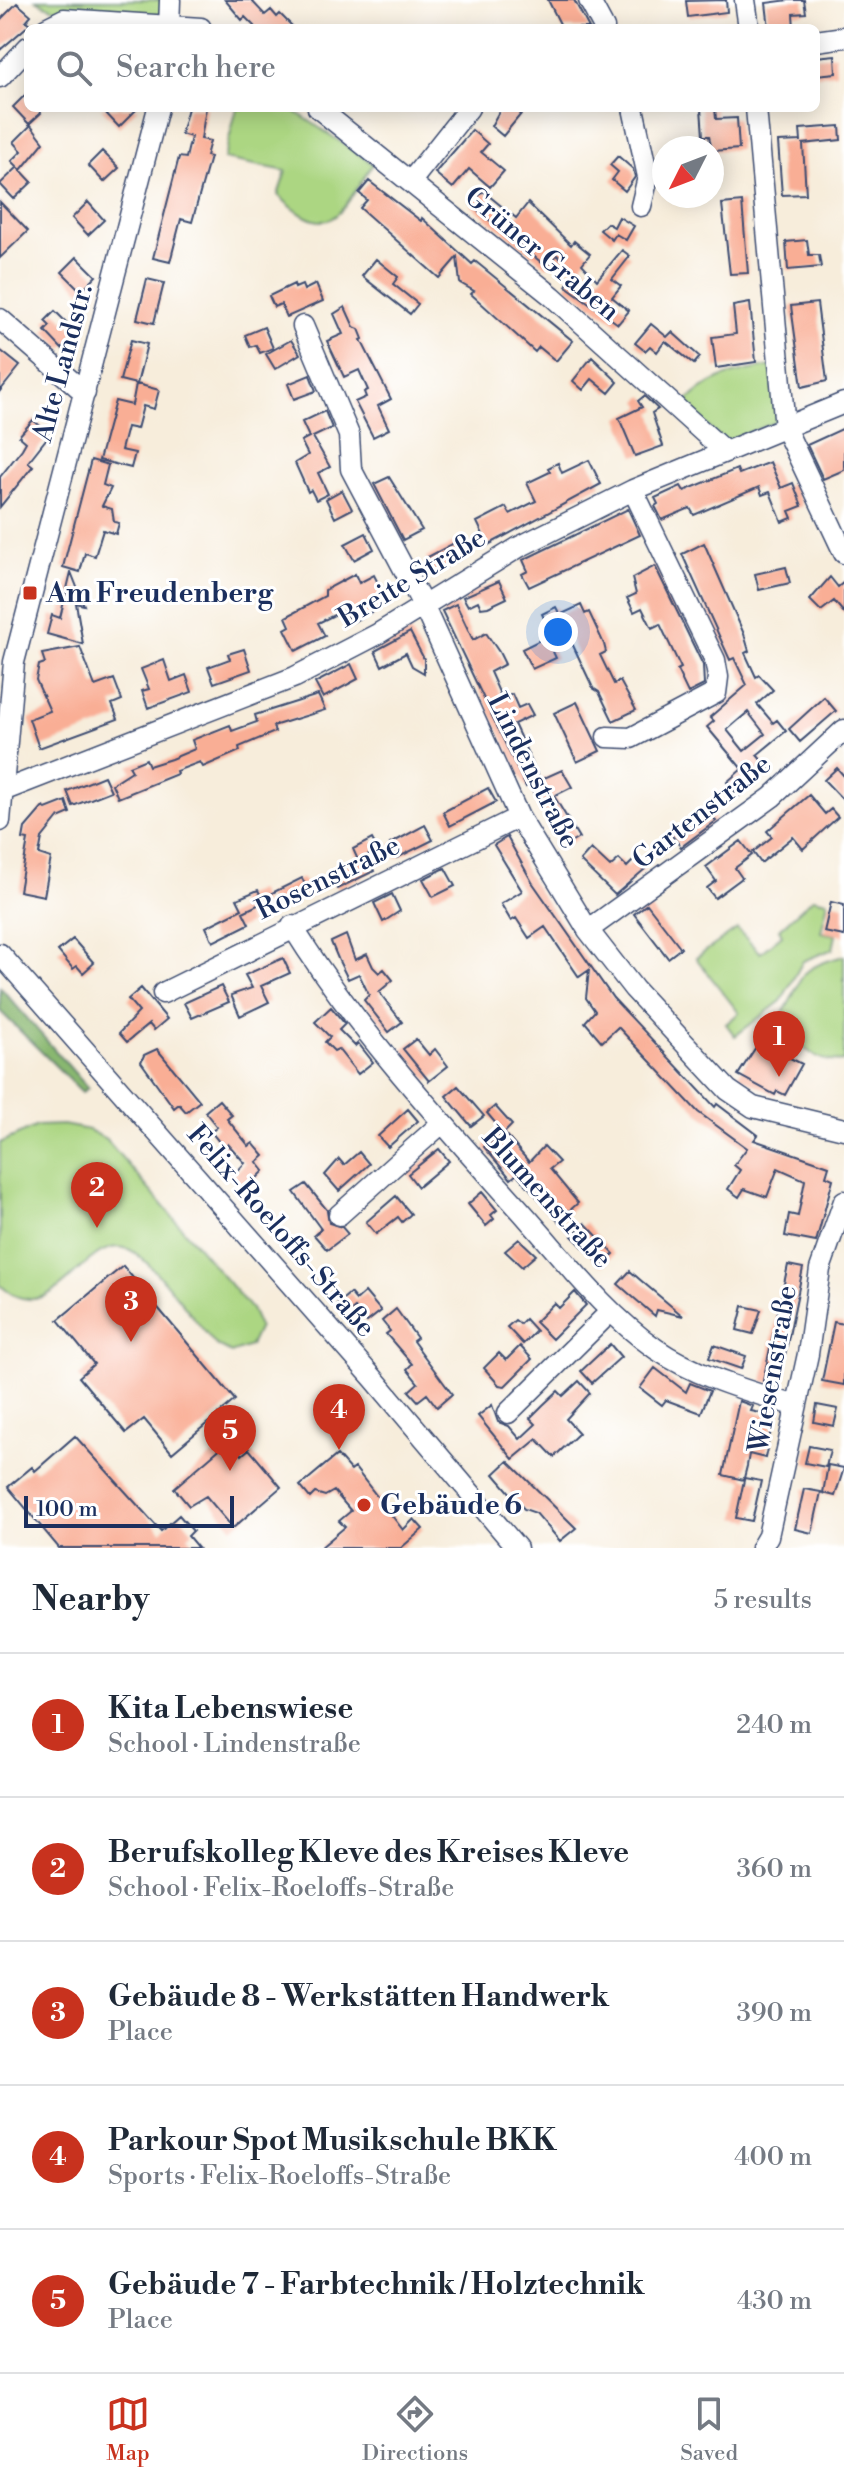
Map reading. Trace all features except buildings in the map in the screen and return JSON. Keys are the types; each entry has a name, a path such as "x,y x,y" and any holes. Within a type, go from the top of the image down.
{"street":[{"path":"169,24 170,0"},
{"path":"589,0 602,24"},
{"path":"745,0 748,24"},
{"path":"54,24 64,19 130,24"},
{"path":"820,40 844,37"},
{"path":"0,77 24,51"},
{"name":"Alte Landstr.","path":"0,821 14,662 157,112"},
{"name":"Grüner Graben","path":"323,112 552,296 723,450"},
{"path":"411,181 466,112"},
{"path":"634,112 648,177 641,206"},
{"path":"756,112 785,428 844,553"},
{"path":"0,319 85,393"},
{"name":"Lindenstraße","path":"303,326 349,435 351,469 424,607 519,817 588,930 634,989 728,1090 753,1107 844,1129"},
{"name":"Breite Straße","path":"5,790 295,677 424,607 519,547 633,490 723,450 844,403"},
{"path":"607,737 631,738 716,693 718,677 715,660 633,490"},
{"name":"Gartenstraße","path":"588,930 772,797 844,730"},
{"name":"Rosenstraße","path":"163,993 292,926 519,817"},
{"name":"Blumenstraße","path":"292,926 313,960 442,1123 611,1311 657,1350 691,1369 796,1406"},
{"name":"Felix-Roeloffs-Straße","path":"0,954 344,1345 517,1548"},
{"name":"Blumenstraße","path":"339,1215 442,1123"},
{"name":"Wiesenstraße","path":"761,1548 768,1536 796,1406 820,1269 844,1201"},
{"name":"Blumenstraße","path":"508,1413 611,1311"}],"green space":[{"path":"36,0 163,0 161,14 155,19 78,15"},
{"path":"236,112 296,112 373,164 343,208 324,221 311,219 278,195 286,171 224,159"},
{"path":"771,366 778,421 725,442 683,405 704,387 723,377"},
{"path":"813,898 828,901 821,932 836,935 833,949 803,961 781,1001 735,1036 726,1024 739,1013 696,958 737,929 760,953 782,935 779,929"},
{"path":"844,956 844,1061 824,1060 806,1050 778,1020 806,973 826,961"},
{"path":"0,987 88,1088 82,1092 0,1011"},
{"path":"63,1125 89,1130 106,1139 251,1309 259,1327 250,1346 231,1353 216,1345 161,1278 128,1249 112,1248 97,1255 53,1292 37,1298 19,1297 0,1285 0,1143 37,1126"}],"place":[{"name":"Am Freudenberg","path":"30,593"},
{"name":"Kita Lebenswiese","path":"779,1077"},
{"name":"Berufskolleg Kleve des Kreises Kleve","path":"97,1228"},
{"name":"Gebäude 8 - Werkstätten Handwerk","path":"131,1342"},
{"name":"Parkour Spot Musikschule BKK","path":"339,1450"},
{"name":"Gebäude 7 - Farbtechnik / Holztechnik","path":"230,1471"},
{"name":"Gebäude 6","path":"364,1505"}]}
